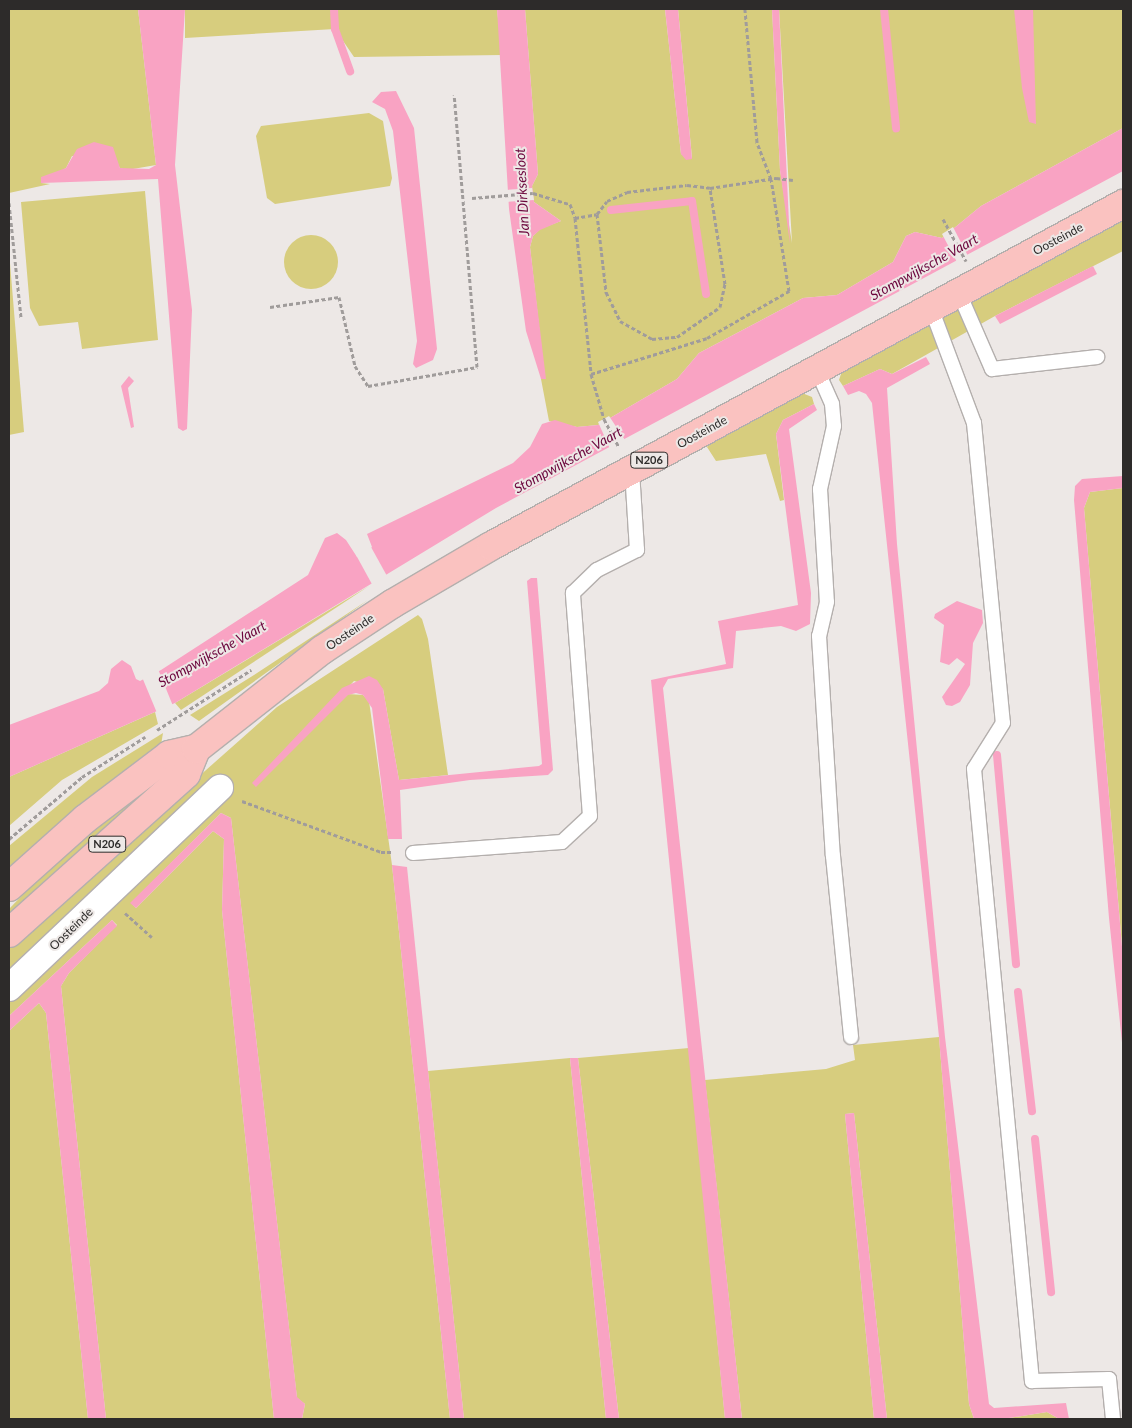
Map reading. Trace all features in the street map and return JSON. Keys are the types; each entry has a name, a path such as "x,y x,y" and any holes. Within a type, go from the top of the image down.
{"main road":[{"name":"Oosteinde","path":"9,887 85,819 169,755 196,749 322,650 392,604 490,546 626,460 817,370 1123,204"},
{"name":"N206","path":"9,933 186,774 196,749"}],"street":[{"name":"Oosteinde","path":"9,988 220,788"}],"lane":[{"path":"959,293 992,369 1097,357"},
{"path":"931,308 974,423 1004,723 974,770 1032,1381 1109,1380 1113,1419"},
{"path":"817,370 832,404 834,426 820,489 827,602 819,636 833,856 851,1036"},
{"path":"413,853 562,842 590,816 573,593 597,570 637,550 626,460"}],"path":[{"path":"591,374 707,338 789,291 771,179 756,142 745,9"},
{"path":"270,307 339,297 355,366 368,386 477,367 454,95"},
{"path":"710,188 726,284 720,308 677,337 652,339 620,321 606,292 597,214 606,201 627,192 687,185 710,188 771,179 794,180"},
{"path":"472,198 533,193 570,204 575,218 591,374 604,418 626,460"},
{"path":"9,203 20,318"},
{"path":"575,218 597,214"},
{"path":"943,219 968,264"},
{"path":"9,839 82,777 170,721"},
{"path":"243,802 381,852 413,853"},
{"path":"106,896 152,938"}],"shaded area":[{"path":"9,9 138,9 156,165 127,170 120,168 114,158 72,156 66,168 41,183 50,184 9,193"},
{"path":"185,9 497,9 502,55 354,57 335,29 185,38"},
{"path":"525,9 665,9 681,154 692,158 678,9 772,9 780,170 792,243 779,9 1123,9 1123,128 981,206 942,238 915,232 906,236 893,262 837,295 803,298 699,353 677,379 598,425 577,427 549,421 541,379 545,379 530,247 533,236 540,229 561,221 534,202 532,186 538,174"},
{"path":"369,113 383,121 392,178 390,186 275,204 267,198 256,136 261,126"},
{"path":"145,191 158,340 82,349 78,322 39,326 30,308 21,202"},
{"path":"1123,219 1123,251 995,316 892,374 880,369 843,386 839,380 842,371"},
{"path":"311,235 321,237 330,243 336,252 338,262 336,272 330,281 321,287 311,289 301,287 292,281 286,272 284,262 286,252 292,243 301,237"},
{"path":"9,251 24,432 9,435"},
{"path":"802,393 812,397 814,404 783,420 776,434 784,500 780,501 766,454 716,461 707,447 710,442"},
{"path":"1123,488 1123,957 1084,508 1090,492"},
{"path":"369,586 181,710 175,703"},
{"path":"368,600 199,721 190,715 254,675"},
{"path":"418,615 422,619 428,639 448,775 399,780 383,689 354,681 255,787 348,694 363,695 369,701 392,865 450,1419 302,1419 305,1404 297,1398 231,818 221,813 131,903 136,908 213,831 224,839 222,910 274,1419 106,1419 61,986 69,973 117,925 112,920 9,1016 9,1001 121,893 9,981 9,945 277,707"},
{"path":"155,712 158,724 62,780 9,826 9,777"},
{"path":"163,733 161,745 9,876 9,846 92,777"},
{"path":"146,782 156,792 9,921 9,909 88,827"},
{"path":"39,1003 46,1013 88,1419 9,1419 9,1031"},
{"path":"939,1037 969,1404 974,1419 887,1419 854,1113 845,1114 874,1419 742,1419 705,1080 826,1069 855,1060 853,1045"},
{"path":"689,1048 725,1419 619,1419 578,1058"},
{"path":"570,1058 606,1419 464,1419 428,1071"},
{"path":"1047,1412 1059,1419 1003,1419"}],"water":[{"path":"138,9 185,9 175,165 192,310 187,429 183,431 178,428 158,179 41,183 41,177 66,168 77,149 94,142 113,147 120,168 149,169 156,165"},
{"name":"Jan Dirksesloot","path":"497,9 525,9 538,174 532,186 534,202 561,221 540,230 533,236 530,247 546,379 541,379 526,331 509,209"},
{"path":"665,9 678,9 692,159 686,160 681,154"},
{"path":"772,9 779,9 790,244 780,170"},
{"path":"1014,9 1033,9 1036,124 1029,122 1022,88"},
{"path":"396,91 414,128 437,349 433,360 416,368 413,364 417,341 393,131 385,109 372,102 381,92"},
{"name":"Stompwijksche Vaart","path":"1123,128 1123,171 496,508 175,703 9,777 9,725 99,691 108,683 111,669 122,660 131,666 136,679 140,681 161,670 308,575 325,538 337,533 346,540 357,557 372,547 367,534 513,463 530,447 542,424 555,420 577,427 598,425 677,379 699,353 803,298 837,295 893,262 906,236 915,232 942,238 981,206"},
{"path":"1093,266 1097,274 1000,324 995,316"},
{"path":"926,357 930,364 887,388 897,544 945,1037 989,1404 994,1408 1066,1403 1069,1419 1059,1419 1047,1412 1003,1419 974,1419 969,1404 939,1037 872,403 866,394 859,391 848,395 843,386 880,369 892,374"},
{"path":"129,376 134,381 128,388 134,427 131,428 121,386"},
{"path":"814,404 817,410 789,429 811,593 810,624 796,631 781,626 736,631 733,668 668,679 663,688 742,1419 725,1419 651,680 726,664 718,621 798,605 776,434 783,420"},
{"path":"1123,476 1123,488 1090,492 1084,508 1123,958 1123,1052 1109,918 1074,500 1075,486 1082,479"},
{"path":"531,578 537,578 553,770 548,775 470,780 400,790 402,839 388,839 372,708 363,695 356,693 348,695 256,787 252,783 342,688 369,676 377,680 383,689 399,780 539,766 542,764 527,581"},
{"path":"957,601 982,610 983,623 973,643 970,685 960,702 952,706 946,705 942,697 965,664 957,658 949,665 940,662 944,625 934,618 935,614"},
{"path":"221,813 231,818 297,1397 305,1404 302,1419 274,1419 222,910 224,839 213,831 136,908 130,903"},
{"path":"392,865 407,867 464,1419 450,1419"},
{"path":"112,920 117,926 69,973 61,986 106,1419 88,1419 46,1013 39,1003 9,1031 9,1016"},
{"path":"570,1058 578,1058 619,1419 606,1419"},
{"path":"854,1113 887,1419 874,1419 845,1114"}],"pier":[{"path":"532,188 534,200 506,202 505,190"},
{"path":"953,227 969,258 958,264 942,234"},
{"path":"609,416 627,443 611,451 598,422"},
{"path":"371,547 387,576 373,586 356,555"},
{"path":"158,669 173,706 157,713 142,677"}],"waterway":[{"path":"334,9 335,29 350,71"},
{"path":"884,9 896,128"},
{"path":"611,210 692,201 706,294"},
{"path":"997,755 1016,964"},
{"path":"1018,992 1032,1111"},
{"path":"1035,1139 1051,1292"}]}
